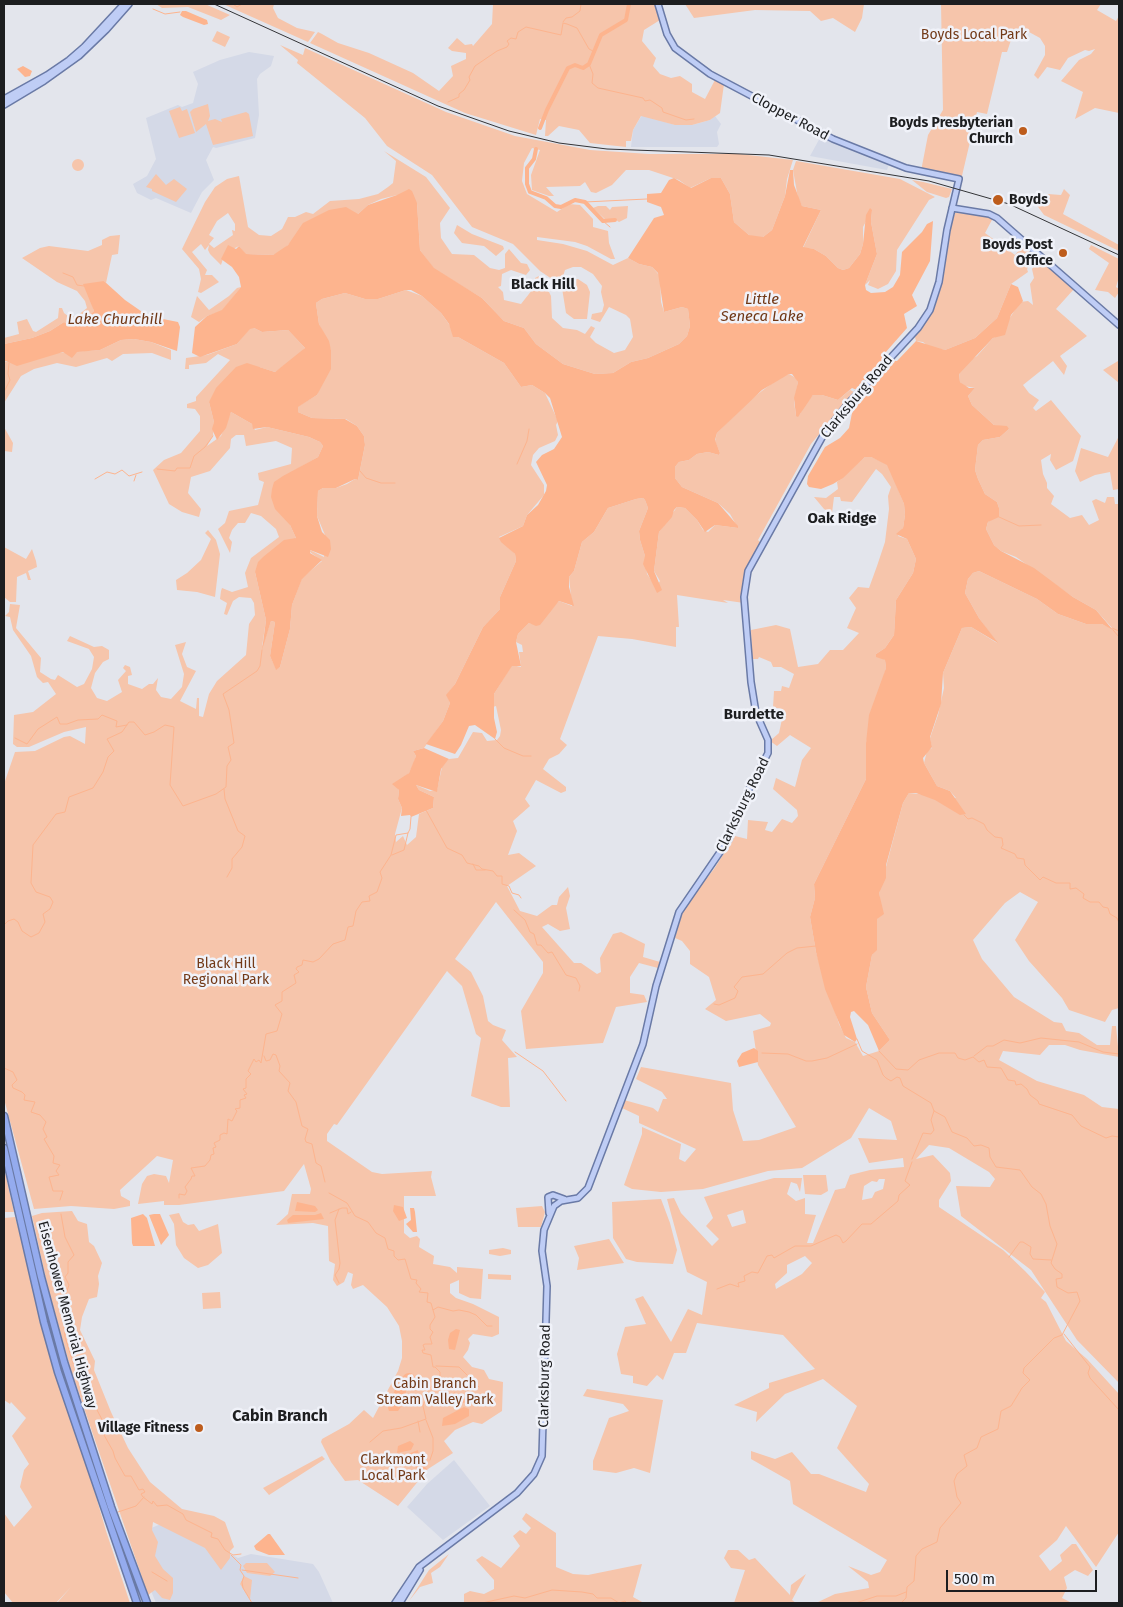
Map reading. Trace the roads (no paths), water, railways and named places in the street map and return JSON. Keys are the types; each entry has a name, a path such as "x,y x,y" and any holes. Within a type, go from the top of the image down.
{"highway":[{"name":"Eisenhower Memorial Highway","path":"4,1116 64,1362 111,1507 147,1603"},
{"name":"Eisenhower Memorial Highway","path":"4,1148 58,1372 138,1603"}],"main road":[{"path":"4,99 47,75 69,60 90,41 124,4"},
{"path":"4,104 44,81 79,56 129,4"},
{"name":"Clopper Road","path":"658,4 666,34 675,48 710,74 832,139 906,168 959,179"},
{"name":"Clarksburg Road","path":"580,1196 588,1188 643,1044 660,973 679,912 729,839 746,795 768,753 768,740 756,713 751,682 744,597 748,571 816,448 833,422 918,328 931,307 939,282 959,179"},
{"path":"954,198 957,206 962,210"},
{"path":"952,208 989,214 997,218 1119,325"},
{"name":"Clarksburg Road","path":"395,1603 419,1567 497,1508 502,1507 504,1502 527,1483 541,1457 547,1294 542,1237 557,1197 553,1195 548,1197 553,1205"},
{"path":"557,1197 561,1199 580,1196"},
{"path":"553,1205 580,1196"},
{"name":"Clarksburg Road","path":"400,1603 422,1568 452,1542"}],"water":[{"path":"182,11 207,20 208,24 204,25 183,17 180,15"},
{"path":"23,66 32,71 30,76 25,77 17,69"},
{"name":"Little Seneca Lake","path":"790,170 793,170 794,185 802,206 821,210 803,247 814,249 826,256 838,268 843,270 849,268 860,254 866,215 870,208 872,210 871,222 877,254 865,285 866,290 871,293 885,292 893,287 900,275 902,252 922,232 927,224 933,221 930,261 912,295 917,306 904,314 907,328 885,353 889,361 897,361 916,341 945,350 975,338 997,318 1011,284 1018,287 1023,301 1011,315 1005,335 993,338 959,374 960,382 969,388 975,388 968,396 972,405 994,425 1007,426 1009,429 1000,437 983,440 978,445 975,470 978,479 985,494 997,502 999,508 999,517 988,522 986,529 994,545 1001,551 1034,568 1073,597 1096,610 1113,630 1102,624 1086,624 1058,614 1037,599 979,571 973,573 968,579 965,593 979,618 998,643 971,627 962,628 943,673 941,704 930,737 932,747 923,758 937,786 950,791 966,814 960,815 935,800 916,793 909,793 903,803 886,865 886,878 879,893 884,914 877,919 877,950 872,955 866,987 872,1013 890,1040 879,1051 868,1025 854,1011 851,1012 850,1017 857,1039 855,1042 844,1035 825,989 810,917 815,898 814,884 866,779 866,743 869,715 886,668 885,660 876,657 876,654 885,648 894,635 896,600 913,573 916,559 907,539 896,534 903,528 904,504 887,465 871,457 865,457 843,478 833,484 821,489 809,487 807,484 808,476 825,447 840,438 849,428 852,413 863,398 862,392 852,388 838,400 822,395 813,395 798,417 796,416 794,398 798,382 792,374 789,374 762,390 717,433 715,440 719,455 708,452 697,454 689,460 679,462 675,467 675,478 682,487 718,503 738,528 715,525 705,532 697,520 685,508 677,507 672,517 659,532 654,571 662,590 657,593 643,564 645,556 639,531 648,508 645,500 643,498 636,499 608,508 594,532 582,542 574,571 569,577 569,587 574,606 559,601 540,625 536,626 529,623 518,634 516,642 521,666 512,666 494,694 494,718 497,732 495,739 475,725 469,726 455,754 426,744 443,721 450,703 446,695 455,684 483,627 500,609 500,597 516,561 515,554 499,538 523,526 527,515 538,505 546,491 547,485 536,462 542,455 554,449 562,437 550,398 532,385 521,387 504,363 458,337 453,337 449,324 441,313 422,296 411,290 378,299 365,299 345,293 322,299 316,303 319,324 329,341 331,369 317,395 298,407 298,412 312,418 345,419 357,426 364,436 365,445 358,480 355,479 336,488 323,488 318,491 317,516 322,532 330,540 331,549 328,557 310,550 310,553 322,560 302,579 292,605 290,629 280,667 276,670 270,656 275,622 271,621 262,650 266,620 255,572 258,562 263,557 284,540 296,538 290,525 275,509 271,497 272,489 274,482 318,457 323,446 320,442 309,437 267,427 253,429 252,424 231,412 226,428 217,440 212,429 214,422 209,402 216,388 236,367 247,363 275,372 305,348 288,330 262,332 254,328 250,329 237,344 200,357 192,353 195,327 207,316 222,310 241,287 239,277 232,267 221,259 228,245 236,249 239,246 246,254 273,255 288,245 303,223 329,210 346,207 358,214 368,205 409,189 412,191 417,203 420,250 434,268 482,298 504,321 524,328 536,344 563,364 595,374 613,373 631,362 648,358 679,344 687,336 690,326 688,309 682,307 664,312 658,273 652,267 639,264 628,258 654,218 664,215 661,207 647,202 647,194 661,193 669,180 674,178 691,188 711,178 721,178 730,194 734,222 749,235 763,237 772,230 785,196"},
{"name":"Lake Churchill","path":"104,281 125,300 148,316 178,322 180,327 177,351 151,342 134,339 121,340 100,350 77,352 72,358 63,352 17,366 6,361 4,362 4,344 32,338 50,331 64,322 72,326 78,325 94,311 83,284"},
{"path":"424,748 449,759 441,769 437,792 416,785 419,790 434,797 433,808 411,817 410,815 401,816 402,808 398,799 399,790 392,784 409,773 416,756 413,751"},
{"path":"754,1048 758,1051 758,1062 739,1067 737,1061 742,1053"},
{"path":"297,1202 315,1206 318,1210 315,1212 295,1211"},
{"path":"394,1205 403,1207 407,1218 399,1221 393,1211"},
{"path":"410,1208 414,1208 417,1232 413,1232 406,1224 411,1220"},
{"path":"321,1213 324,1219 288,1223 287,1220 293,1215 315,1215"},
{"path":"143,1214 147,1218 155,1246 133,1246 131,1218"},
{"path":"160,1214 169,1235 161,1245 149,1215"},
{"path":"456,1329 460,1330 455,1350 449,1349 448,1340 450,1333"},
{"path":"409,1373 414,1375 416,1380 414,1385 409,1387 404,1385 402,1380 404,1375"},
{"path":"401,1387 406,1391 405,1401 398,1411 389,1411 390,1401 395,1390"},
{"path":"454,1392 463,1397 467,1402 452,1406"},
{"path":"464,1407 469,1409 469,1416 455,1424 442,1426 443,1418"},
{"path":"410,1441 414,1444 411,1450 397,1453 398,1446"},
{"path":"418,1450 420,1462 427,1469 422,1473 410,1462 408,1454"},
{"path":"270,1534 285,1555 269,1555 256,1550 254,1546"}],"waterway":[{"path":"233,4 237,7 242,4"},
{"path":"563,22 566,18 572,17 580,11 581,4"},
{"path":"540,128 568,68 575,65 583,68 589,64 601,35 626,20 629,4"},
{"path":"153,9 165,14 180,12"},
{"path":"448,102 459,97 459,94 470,80 469,77 475,66 497,51 507,47 509,44 507,41 511,38 516,39 518,32 526,27 561,35 563,23 567,24 577,28 589,49 595,52"},
{"path":"589,64 593,74 592,83 598,88 643,98 645,101 650,100 662,108 663,112 686,120 694,119"},
{"path":"536,149 534,159 527,168 527,184 530,192 546,198 555,206 561,207 575,200 585,202 603,221 615,220"},
{"path":"585,202 647,199"},
{"path":"603,221 610,227"},
{"path":"63,273 73,277 77,285 84,286"},
{"path":"4,392 10,380 8,374 9,363"},
{"path":"517,464 527,441 529,429"},
{"path":"157,469 175,471 177,468 190,468 194,456 205,447 213,436"},
{"path":"95,479 107,472 115,474 122,470 129,476 142,472"},
{"path":"360,471 366,478 381,483 395,483"},
{"path":"134,481 136,475"},
{"path":"999,517 1019,526 1041,525"},
{"path":"1112,628 1119,631"},
{"path":"1113,630 1119,637"},
{"path":"4,925 14,919 18,922 22,931 31,937 39,933 45,922 43,914 50,909 53,902 50,897 36,892 31,883 33,845 56,814 65,812 69,797 93,788 103,772 108,757 114,751 107,739 122,732 129,722 134,722 145,735 165,725 174,727 170,785 183,806 216,794 226,787 227,766 231,760 228,747 234,743 229,710 223,694 257,671 260,666 262,650"},
{"path":"15,738 27,744 38,729 57,717 60,724 67,724 78,720 98,719 102,715 117,721 116,727 127,725"},
{"path":"495,739 504,748 523,756 531,756"},
{"path":"224,789 225,799 238,831 245,836 242,847 232,859 232,868 227,877"},
{"path":"426,810 447,848 462,855 467,863 493,871 497,876 502,876 502,884 509,886 512,893 519,895 521,898"},
{"path":"964,815 968,819 972,818 984,824 987,830 995,837 1002,838 1003,845 1001,848 1015,854 1017,858 1024,859 1025,865 1040,880 1043,877 1056,883 1070,883 1070,889 1076,888 1084,894 1083,898 1090,902 1099,902 1103,907 1108,908 1110,914 1117,918 1119,923"},
{"path":"179,1198 179,1194 185,1195 187,1191 185,1187 192,1176 195,1176 191,1168 205,1166 210,1160 211,1155 214,1154 213,1148 216,1147 214,1143 220,1140 220,1135 227,1134 228,1119 232,1121 237,1111 235,1109 240,1108 240,1100 246,1098 244,1095 247,1094 243,1089 246,1088 246,1079 251,1074 248,1071 254,1059 256,1062 259,1060 261,1063 266,1034 277,1031 282,1014 275,1005 282,1001 282,992 296,983 294,975 299,972 296,969 297,967 302,965 303,960 313,962 319,959 333,944 345,940 348,927 353,926 356,911 362,902 370,901 369,896 377,892 382,878 380,872 391,855 396,835 408,833 411,817"},
{"path":"392,855 404,850 408,833"},
{"path":"473,864 476,870 485,870"},
{"path":"514,910 525,920 530,932 534,934 537,945 541,945 548,953 552,952 566,975 576,978 580,986 579,991"},
{"path":"714,1004 719,1005 735,998 738,991 734,987 742,977 763,974 787,953 797,948 816,946"},
{"path":"974,1056 987,1046 993,1046 1004,1040 1020,1043 1041,1038 1079,1042 1103,1052 1119,1054"},
{"path":"857,1039 862,1051 877,1060 886,1078 891,1081 897,1077 900,1078 903,1086 931,1103 934,1111 945,1117 952,1132 967,1138 974,1146 981,1145 989,1148 990,1157 996,1167 1020,1170 1032,1187 1041,1194 1046,1204 1050,1226 1057,1244 1051,1263 1062,1274 1062,1278 1056,1279 1057,1287 1068,1293 1077,1292 1080,1301 1062,1335 1054,1338 1024,1368 1023,1373 1030,1380 1022,1388 1011,1406 1001,1411 998,1429 981,1437 977,1448 964,1455 967,1466 957,1474 954,1481 957,1497 961,1503 940,1528 937,1542 922,1549 916,1556 914,1581 907,1587 906,1598 901,1603"},
{"path":"762,1053 788,1054 806,1061 812,1061 827,1058 857,1044"},
{"path":"879,1051 896,1069 908,1070 919,1060 939,1053 955,1053 958,1058 965,1060 973,1057 979,1062 984,1060 987,1067 1001,1068 1008,1080 1015,1081 1016,1085 1021,1084 1039,1104 1072,1115 1081,1126 1106,1138 1112,1136 1119,1137"},
{"path":"515,1052 543,1071 566,1101"},
{"path":"264,1056 266,1061 270,1060 273,1054 276,1055 280,1066 279,1071 290,1083 288,1091 296,1102 302,1126 308,1129 306,1142 312,1144 316,1163 321,1166 325,1182"},
{"path":"4,1068 13,1072 17,1080 12,1085 13,1088 25,1095 24,1100 35,1102 31,1112 40,1115 46,1122 43,1129 47,1137 44,1139 54,1156 53,1163 60,1165 56,1171 59,1175 49,1177 53,1191 63,1191 60,1200"},
{"path":"912,1159 923,1133 931,1134 934,1130 931,1120 934,1111"},
{"path":"717,1289 730,1284 739,1287 738,1283 745,1281 744,1276 752,1272 758,1273 767,1256 772,1255 774,1258 795,1246 811,1246 836,1235 840,1237 843,1243 862,1224 871,1224 898,1201 899,1195 910,1185 905,1181 912,1162"},
{"path":"329,1193 347,1203 355,1216 368,1222 376,1233 385,1238 388,1249 394,1251 394,1256 398,1260 405,1259 411,1279 417,1280 416,1283 421,1289 419,1292 428,1293 427,1302 431,1303 433,1310 438,1307 453,1311 469,1312 476,1315 487,1326 492,1326"},
{"path":"330,1213 342,1208 347,1208 348,1214 351,1212"},
{"path":"339,1209 335,1220 340,1263 335,1275 339,1283"},
{"path":"61,1214 65,1237 74,1255 68,1262 68,1273 65,1277 69,1285 62,1305 65,1337 74,1366 108,1431 104,1435 115,1458 125,1476 131,1476 139,1490 143,1489 145,1492 141,1494 143,1497 152,1504 153,1501 157,1506 167,1505 183,1514 186,1520 212,1533 211,1537 218,1539 225,1550 233,1555 241,1554"},
{"path":"1009,1257 1020,1242 1023,1242 1031,1247 1030,1254 1033,1259 1051,1260"},
{"path":"370,1442 383,1431 401,1428 426,1419 423,1406 428,1391 434,1383 437,1383 436,1379 440,1376 440,1372 433,1367 431,1355 423,1353 422,1350 425,1350 423,1345 432,1344 430,1337 433,1332 430,1329 430,1325 435,1317 433,1310"},
{"path":"1064,1334 1090,1367 1088,1373 1090,1378 1119,1410"},
{"path":"436,1366 459,1367 479,1387"},
{"path":"428,1393 442,1395"},
{"path":"426,1420 433,1438 433,1451 430,1460"},
{"path":"418,1421 420,1432"},
{"path":"118,1512 136,1506 144,1497"},
{"path":"231,1555 241,1565 240,1570 244,1576 243,1588 252,1603"},
{"path":"242,1570 298,1578"},
{"path":"152,1572 167,1581"},
{"path":"482,1603 514,1596 525,1598 552,1590 582,1592 593,1594 597,1598 611,1598 619,1603 625,1601 627,1603"},
{"path":"856,1603 877,1596 896,1596 906,1592"},
{"path":"841,1603 850,1603"}],"railway":[{"path":"214,4 438,106 509,131 559,143 607,149 769,155 929,181 1009,204 1119,255"}],"place":[{"name":"Boyds Presbyterian Church","path":"1023,131"},
{"name":"Boyds","path":"998,200"},
{"name":"Boyds Post Office","path":"1063,253"},
{"name":"Village Fitness","path":"199,1428"}],"district":[{"name":"Black Hill","path":"543,285"},
{"name":"Oak Ridge","path":"842,519"},
{"name":"Burdette","path":"754,715"},
{"name":"Cabin Branch","path":"280,1417"}],"park label":[{"name":"Boyds Local Park","path":"974,35"},
{"name":"Black Hill Regional Park","path":"226,972"},
{"name":"Cabin Branch Stream Valley Park","path":"435,1392"},
{"name":"Clarkmont Local Park","path":"393,1468"}]}
